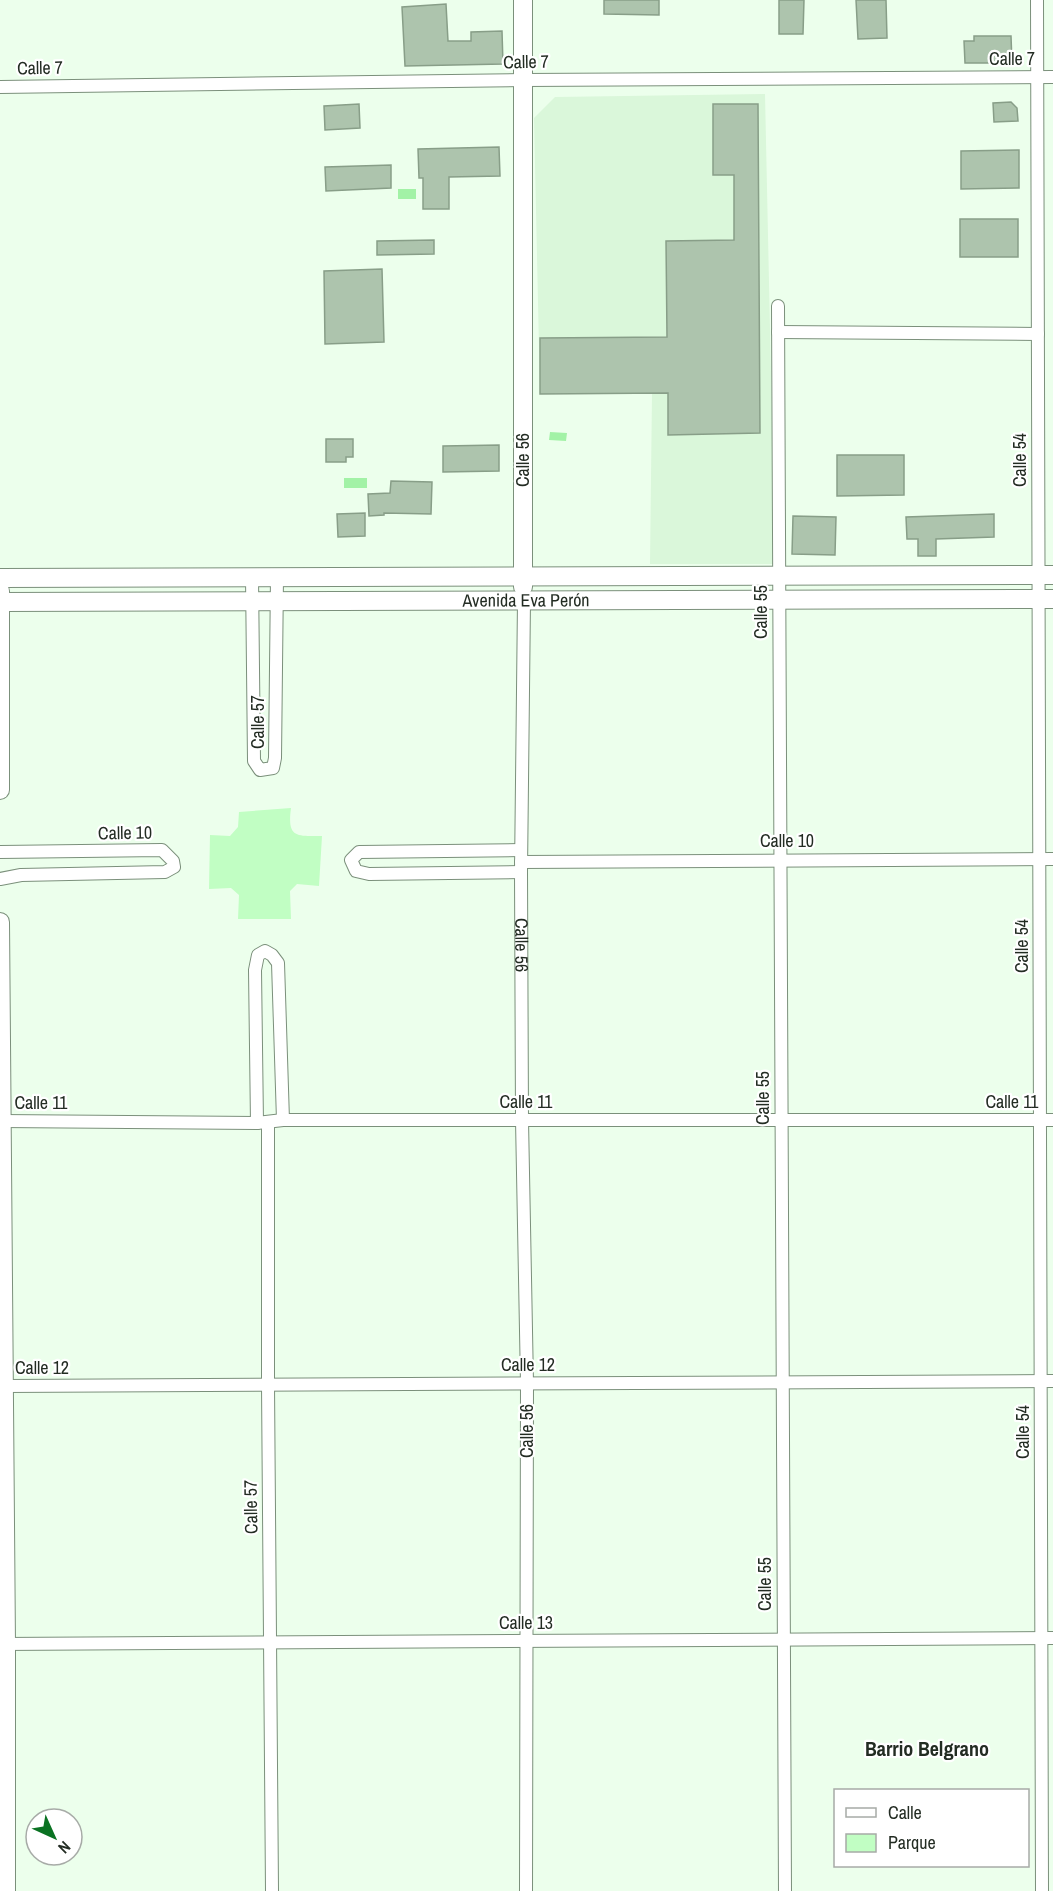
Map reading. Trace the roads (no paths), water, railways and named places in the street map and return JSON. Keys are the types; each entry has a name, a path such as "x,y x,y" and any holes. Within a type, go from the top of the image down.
{"main road":[{"name":"Calle 56","path":"523,0 522,576 524,600"},
{"name":"Avenida Eva Perón","path":"0,578 1046,575"},
{"path":"0,578 0,790"},
{"name":"Avenida Eva Perón","path":"0,602 1046,599"},
{"path":"0,922 6,1891"}],"street":[{"name":"Calle 54","path":"1036,0 1038,334 1046,575 1039,859 1040,1119 1047,1381 1047,1638 1042,1891"},
{"name":"Calle 7","path":"0,87 524,80 1053,77"},
{"name":"Calle 55","path":"778,306 785,1891"},
{"path":"778,332 1038,334"},
{"name":"Calle 57","path":"252,577 254,761 260,770 273,768 275,759 277,577"},
{"name":"Calle 56","path":"524,600 521,861 522,1120 527,1383 526,1891"},
{"name":"Calle 10","path":"0,852 162,850 173,861 174,867 165,872 21,875 0,879"},
{"name":"Calle 10","path":"521,861 369,874 356,871 351,860 359,852 521,861 1053,859"},
{"name":"Calle 57","path":"272,1891 268,1385 262,1122 255,970 258,955 265,951 272,955 278,963 283,1120"},
{"name":"Calle 11","path":"1,1120 262,1122 283,1120 1053,1120"},
{"name":"Calle 12","path":"4,1386 1047,1381"},
{"name":"Calle 13","path":"3,1644 1047,1638"}],"district":[{"name":"Barrio Belgrano","path":"927,1749"}]}
